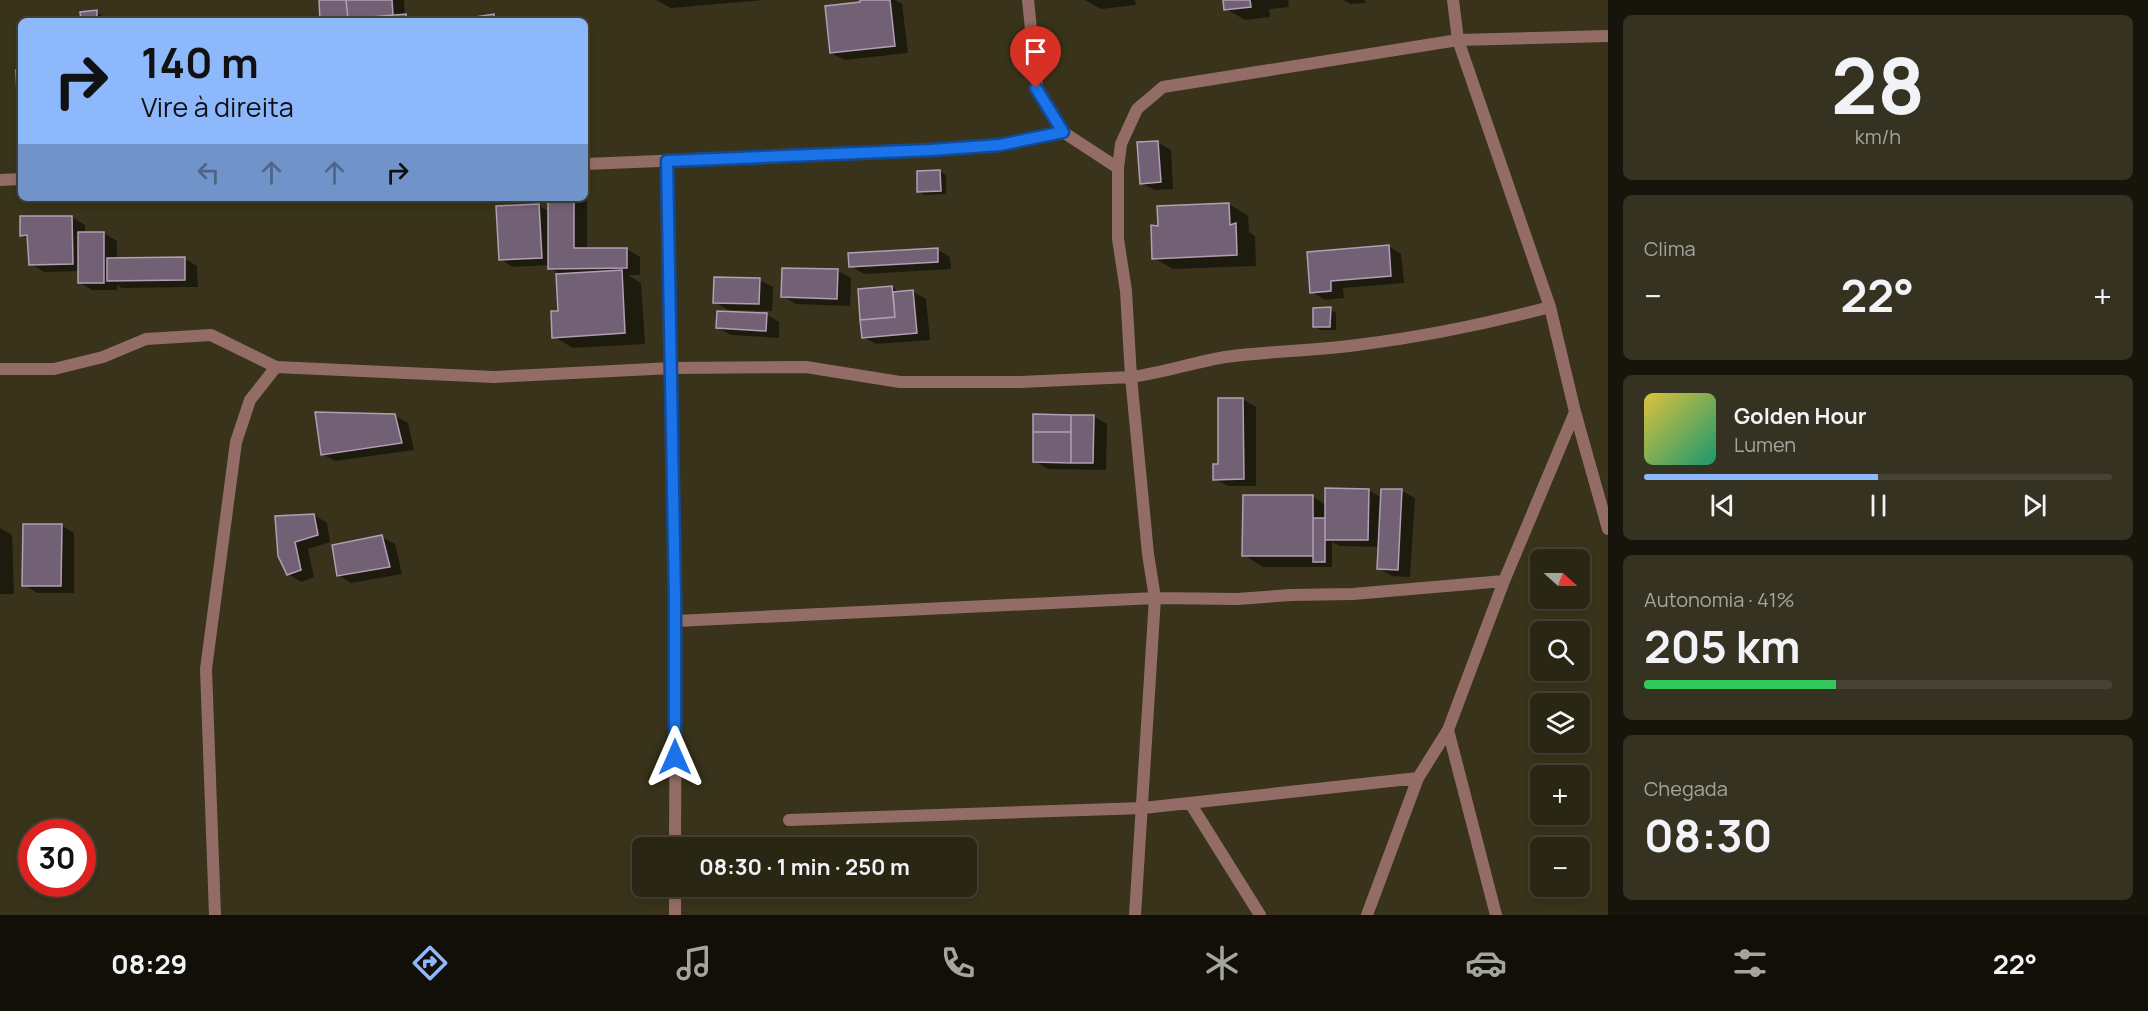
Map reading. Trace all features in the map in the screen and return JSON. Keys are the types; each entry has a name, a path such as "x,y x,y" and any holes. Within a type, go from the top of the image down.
{"street":[{"path":"1028,0 1036,88 1063,132 1118,168"},
{"path":"1453,0 1458,40 1550,307 1575,411 1608,529"},
{"path":"1135,915 1155,598 1148,554 1131,377 1126,291 1118,239 1118,168 1121,144 1137,109 1163,87 1458,40 1608,36"},
{"path":"588,164 931,150 1000,145 1063,132"},
{"path":"667,161 676,621 675,837"},
{"path":"0,180 18,179"},
{"path":"0,369 54,369 103,357 147,339 211,335 276,367 494,377 672,368 806,367 900,382 1020,382 1131,377 1224,357 1357,345 1421,336 1479,325 1550,307"},
{"path":"215,915 206,669 237,442 250,400 276,367"},
{"path":"1367,915 1418,778 1448,730 1504,580 1575,411"},
{"path":"676,621 1155,598 1237,600 1291,595 1353,594 1504,580"},
{"path":"1448,730 1496,915"},
{"path":"789,820 1143,808 1418,778"},
{"path":"1190,803 1260,915"},
{"path":"675,897 675,915"}],"building":[{"path":"319,0 346,0 348,18 320,18"},
{"path":"346,0 392,0 393,15 348,18"},
{"path":"860,0 890,0 895,46 830,53 825,6 860,2"},
{"path":"1223,0 1250,0 1251,7 1224,10"},
{"path":"97,10 97,18 81,18 80,12"},
{"path":"406,14 407,18 360,18"},
{"path":"494,14 495,18 468,18"},
{"path":"16,70 18,70 18,119"},
{"path":"1158,141 1161,182 1140,184 1137,142"},
{"path":"940,170 941,191 917,192 917,171"},
{"path":"548,201 574,201 574,248 627,248 627,268 548,269"},
{"path":"1229,203 1230,225 1236,223 1237,255 1152,259 1151,225 1158,226 1157,206"},
{"path":"539,204 542,258 499,260 496,206"},
{"path":"20,216 72,216 73,264 29,265 27,235 20,236"},
{"path":"78,232 104,232 104,283 78,283"},
{"path":"1389,245 1391,276 1331,281 1331,291 1310,293 1307,252"},
{"path":"938,248 938,262 849,267 848,253"},
{"path":"185,257 185,280 107,281 107,258"},
{"path":"782,268 838,269 837,299 781,297"},
{"path":"622,270 625,333 552,338 551,311 558,311 556,274"},
{"path":"714,277 760,278 759,304 713,303"},
{"path":"892,286 895,317 860,320 858,289"},
{"path":"913,290 917,333 862,338 860,320 895,317 893,292"},
{"path":"1331,307 1330,327 1313,327 1313,308"},
{"path":"717,311 767,313 766,331 716,328"},
{"path":"1218,398 1243,398 1244,479 1213,480 1213,464 1218,464"},
{"path":"315,412 395,414 402,443 321,455"},
{"path":"1033,414 1071,415 1071,432 1033,432"},
{"path":"1071,415 1094,415 1093,463 1071,463"},
{"path":"1033,432 1071,432 1071,463 1033,462"},
{"path":"1325,488 1369,489 1368,540 1325,540"},
{"path":"1381,489 1402,489 1398,570 1377,569"},
{"path":"1243,495 1313,495 1313,556 1242,556"},
{"path":"314,514 318,535 295,542 301,570 287,575 278,556 275,516"},
{"path":"1313,518 1325,518 1325,562 1313,562"},
{"path":"23,524 62,524 61,586 22,586"},
{"path":"382,535 390,567 337,576 332,545"}],"route":[{"path":"675,757 672,368 667,161 1000,145 1063,132 1036,88"}]}
